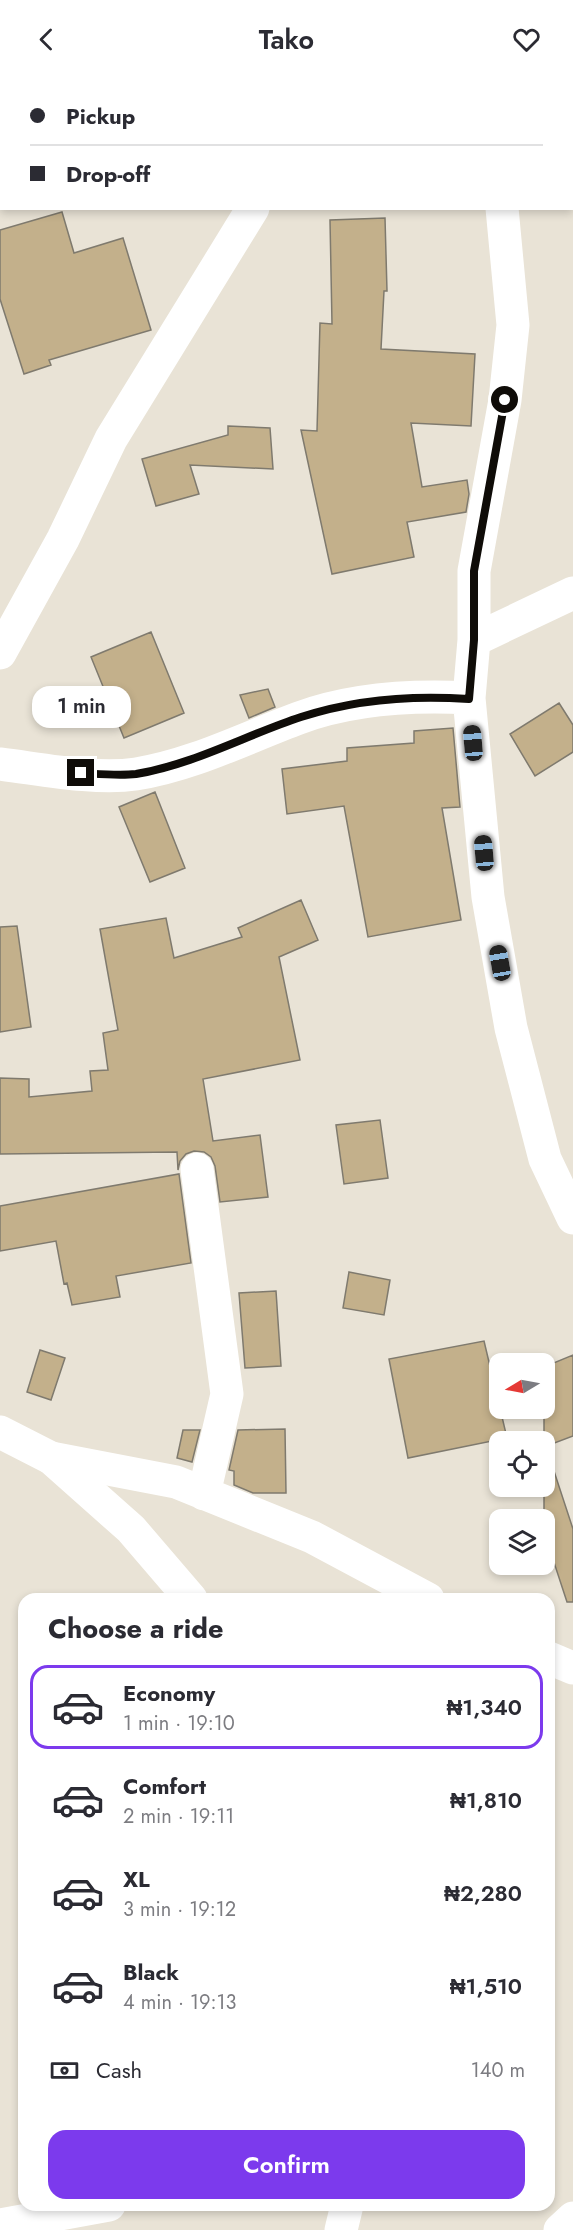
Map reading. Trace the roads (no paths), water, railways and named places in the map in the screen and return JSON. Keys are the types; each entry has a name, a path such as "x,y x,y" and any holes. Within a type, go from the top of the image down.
{"street":[{"path":"0,653 63,539 111,439 252,210"},
{"path":"502,210 513,325 505,400 474,571 474,640 469,699 488,897 511,1028 545,1158 573,1218"},
{"path":"474,640 573,593"},
{"path":"0,764 81,773 135,774 196,759 301,717 365,700 433,696 469,699"},
{"path":"197,1169 227,1394 204,1494"},
{"path":"0,1432 51,1458 131,1529 186,1593"},
{"path":"51,1458 176,1482 312,1537 417,1593"},
{"path":"555,1660 573,1668"},
{"path":"0,2225 76,2211"},
{"path":"341,2230 346,2211"},
{"path":"560,2230 573,2218"}]}
